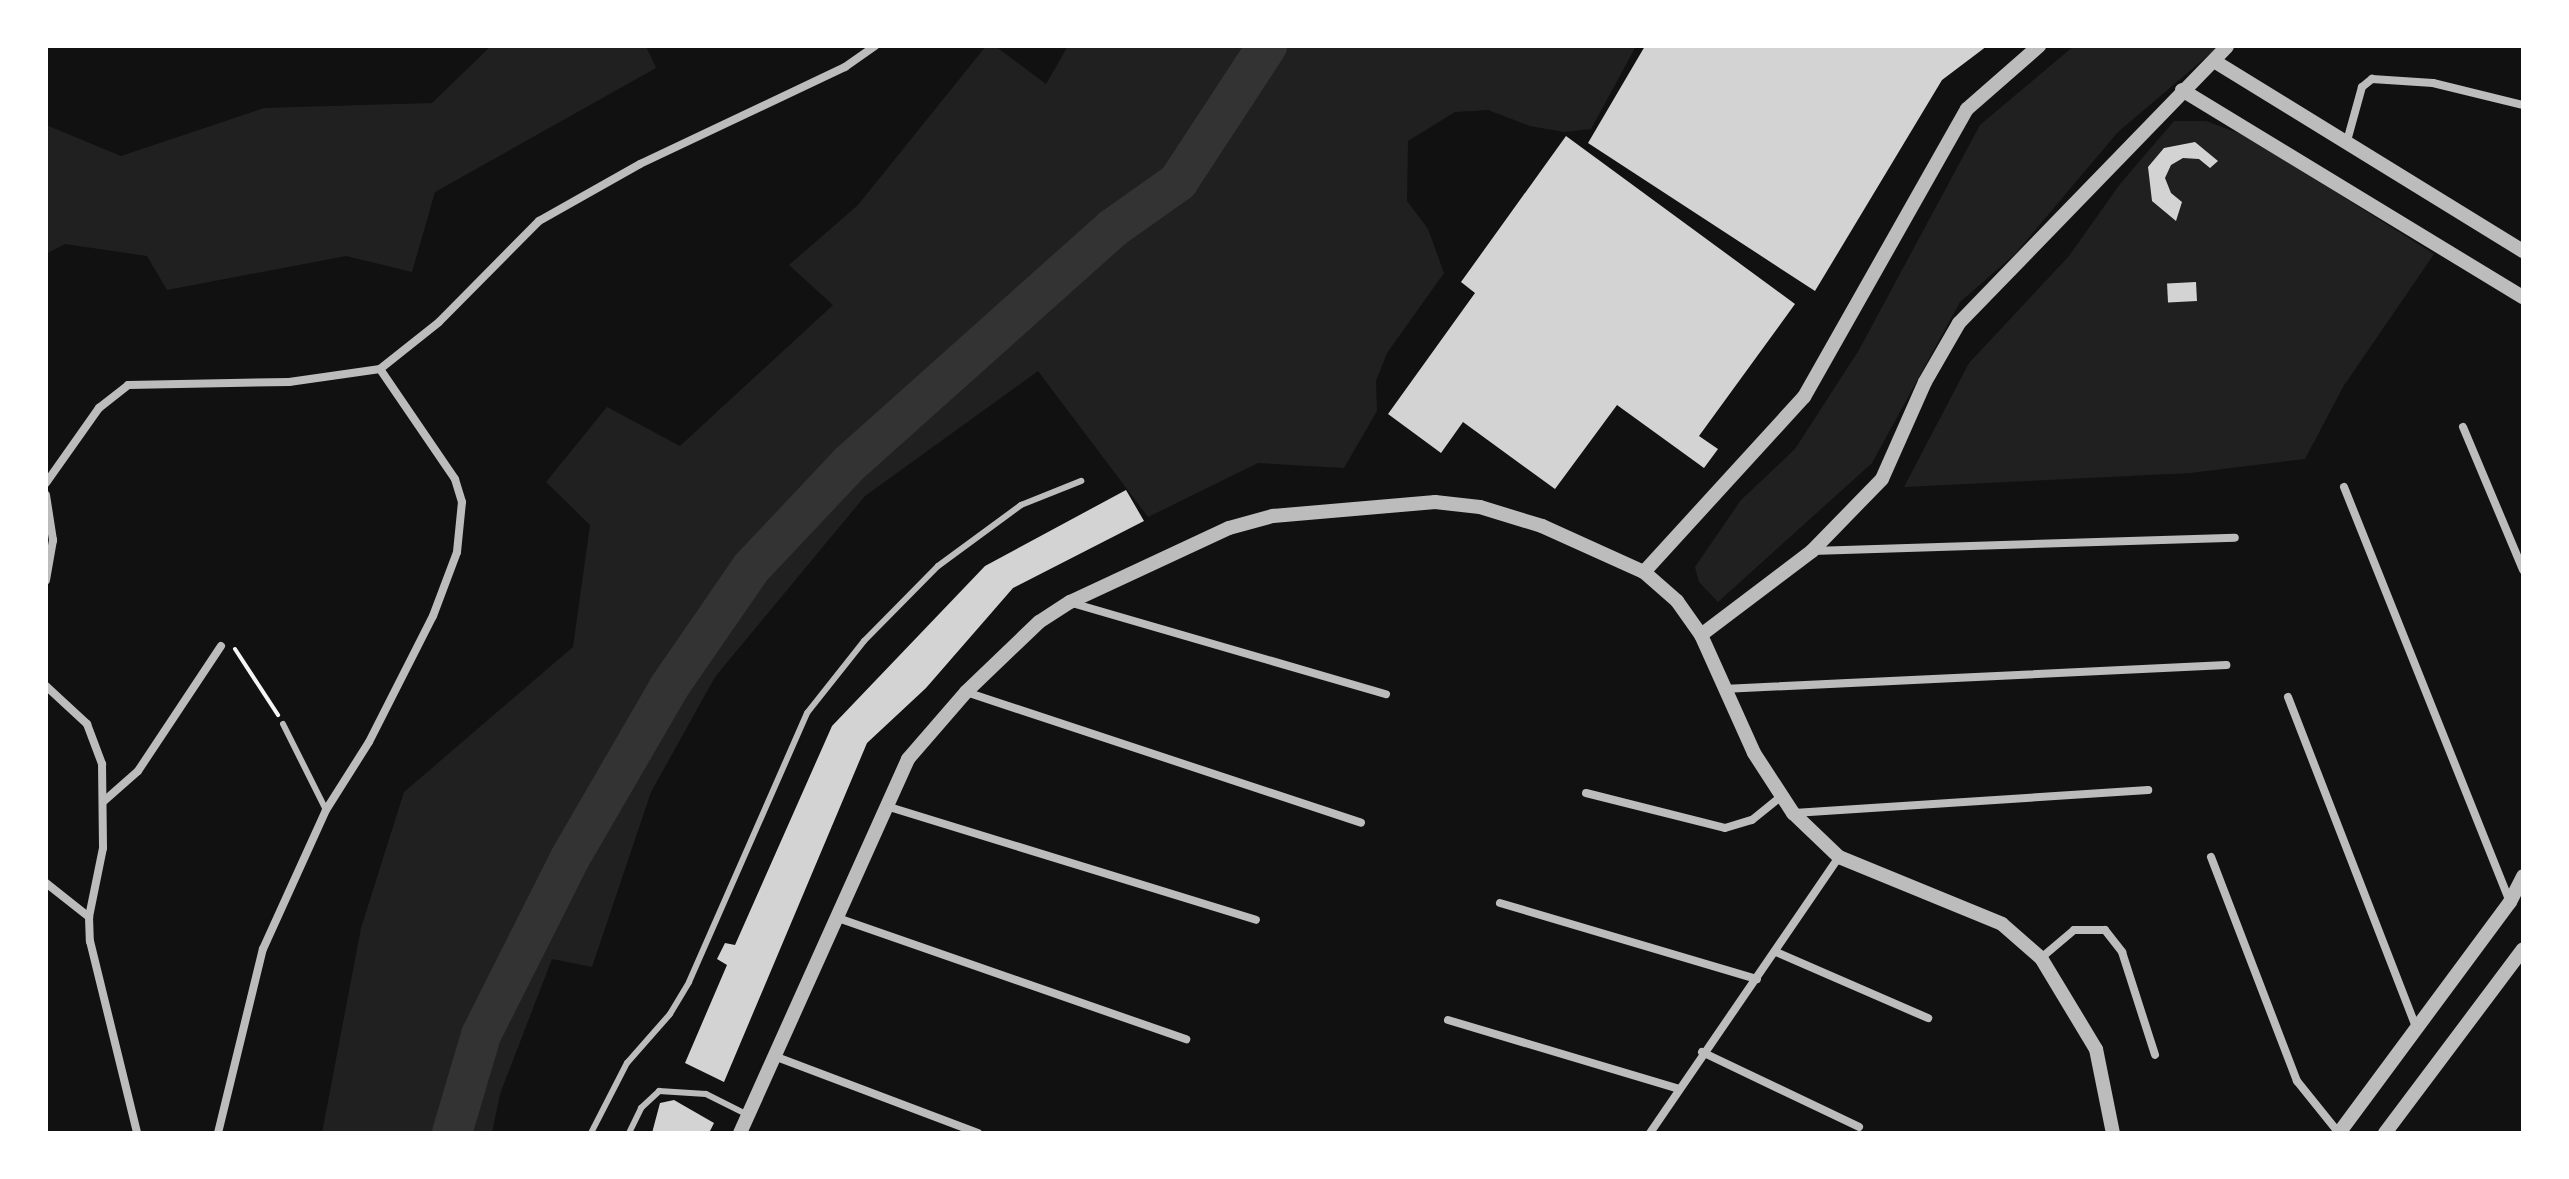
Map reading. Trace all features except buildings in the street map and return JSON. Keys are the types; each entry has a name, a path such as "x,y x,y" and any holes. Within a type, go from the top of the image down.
{"street":[{"path":"46,483 99,408 128,385 289,382 380,369 439,322 539,221 640,164 845,67 875,46"},
{"path":"1644,572 1804,397 1967,109 2039,46"},
{"path":"1701,635 1812,551 1882,479 1925,382 1959,323 2227,46"},
{"path":"2214,61 2523,251"},
{"path":"2347,141 2362,87 2372,79 2433,83 2523,105"},
{"path":"2182,90 2523,297"},
{"path":"218,1133 263,949 326,810 369,742 433,616 457,552 462,502 446,460 380,369"},
{"path":"2463,427 2523,570"},
{"path":"2344,487 2510,902"},
{"path":"46,495 53,540 46,580"},
{"path":"740,1133 834,917 908,759 966,692 1039,622 1070,602 1229,528 1273,516 1435,502 1480,507 1542,526 1644,572 1677,601 1701,635 1723,689 1780,797 1793,813 1839,857 2002,924 2041,958 2096,1049 2113,1133"},
{"path":"1812,551 2235,538"},
{"path":"1070,602 1386,694"},
{"path":"104,801 138,771 221,646"},
{"path":"1723,689 2226,665"},
{"path":"46,686 87,724 102,764 103,848 89,917 93,958 137,1133"},
{"path":"966,692 1361,823"},
{"path":"2288,697 2416,1027"},
{"path":"1793,813 2148,790"},
{"path":"1586,793 1725,828 1752,820 1780,797"},
{"path":"886,806 1256,920"},
{"path":"1650,1133 1702,1052 1776,952 1839,857"},
{"path":"2211,857 2297,1081 2339,1133 2510,902 2523,876"},
{"path":"46,883 89,917"},
{"path":"1500,903 1757,979"},
{"path":"834,917 1186,1039"},
{"path":"2041,958 2074,930 2105,930 2122,952 2155,1055"},
{"path":"2385,1133 2523,949"},
{"path":"1776,952 1928,1018"},
{"path":"1448,1020 1679,1089"},
{"path":"1702,1052 1859,1127"},
{"path":"774,1056 978,1133"}],"lane":[{"path":"591,1133 627,1063 670,1014 689,982 807,713 864,641 938,566 1021,505 1081,481"},
{"path":"283,724 326,810"},
{"path":"629,1133 641,1108 659,1091 706,1094 749,1115"}],"path":[{"path":"221,646 235,648 244,657 283,724"}],"shaded area":[{"path":"491,46 646,46 656,68 435,192 412,272 346,256 167,290 147,256 65,244 46,254 46,125 121,156 264,108 432,103"},
{"path":"986,46 995,46 1046,84 1068,46 1636,46 1591,129 1564,132 1530,126 1488,110 1455,112 1408,141 1407,201 1428,229 1444,273 1387,353 1376,381 1377,411 1344,468 1258,463 1148,517 1038,371 865,496 715,677 651,792 592,967 552,959 500,1094 492,1133 322,1133 361,928 404,792 573,647 590,525 546,482 607,407 680,446 833,305 789,265 858,205"},
{"path":"2074,46 2219,46 2118,132 2015,254 1960,302 1872,463 1718,602 1699,582 1695,567 1741,500 1795,449 1859,350 1980,125"},
{"path":"2174,121 2206,121 2246,136 2434,254 2343,387 2305,459 2190,473 1904,487 1969,363 2069,256 2120,184"}],"waterway":[{"path":"452,1133 481,1035 570,858 669,687 751,568 849,464 1113,228 1178,182 1267,46"}]}
